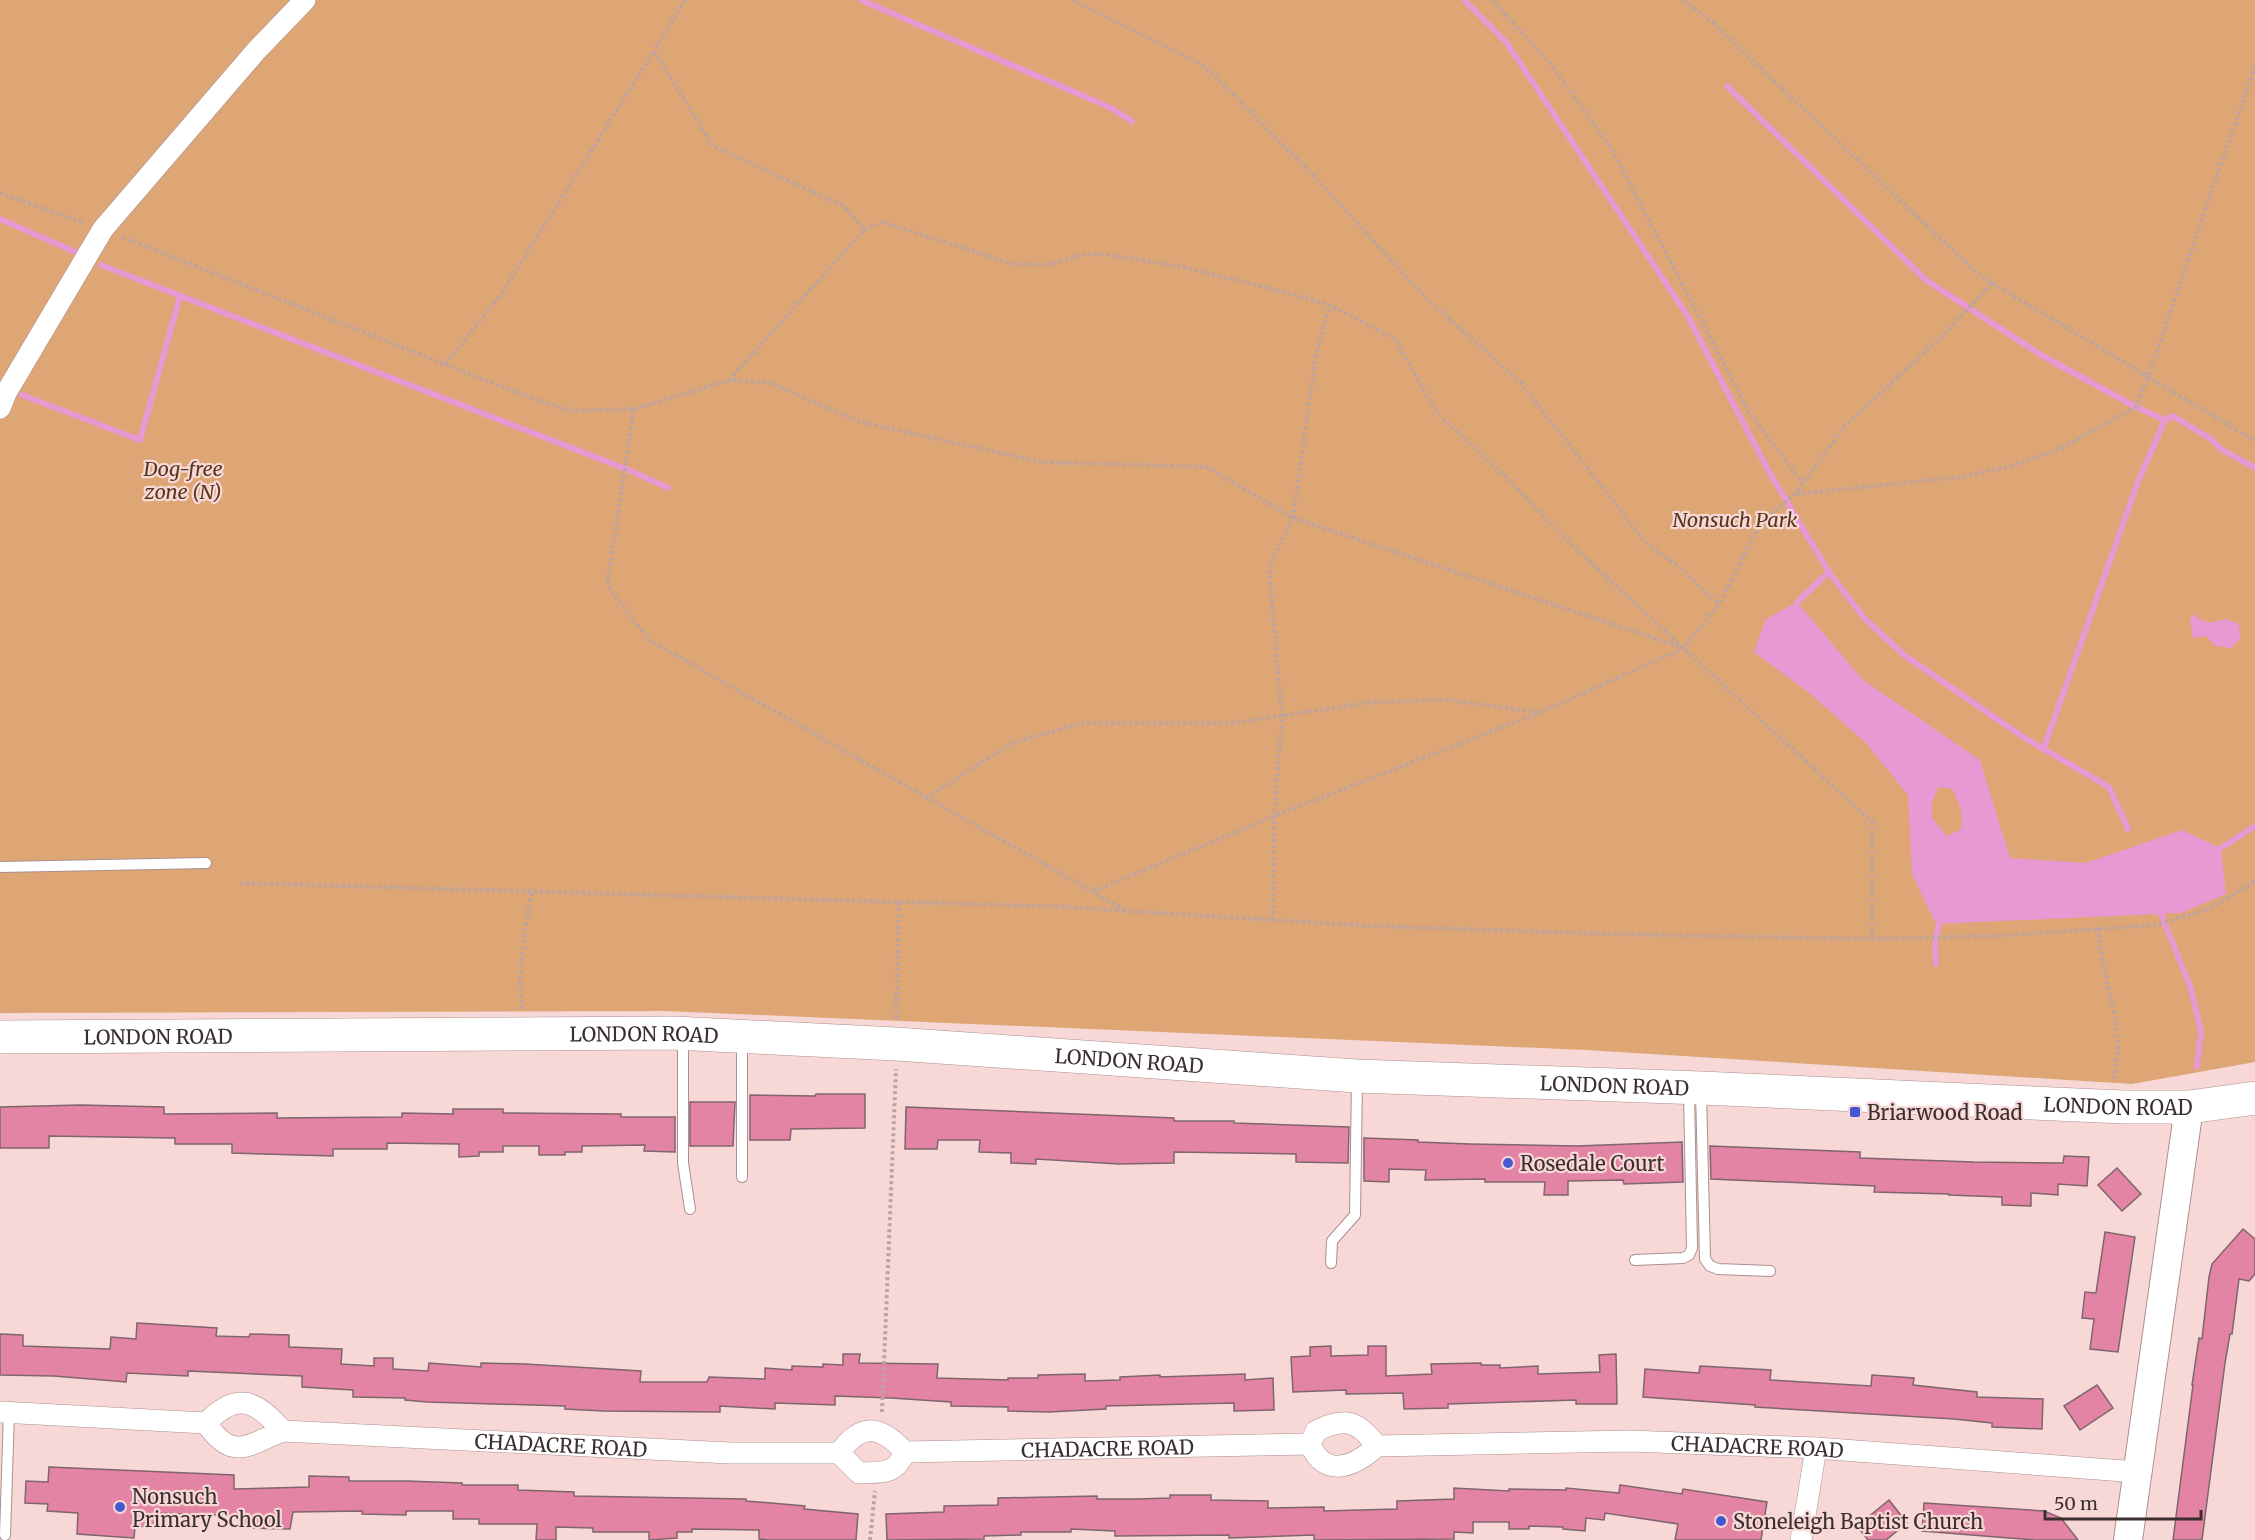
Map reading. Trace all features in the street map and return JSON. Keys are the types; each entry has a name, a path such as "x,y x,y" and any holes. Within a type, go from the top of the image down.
{"highway":[{"name":"LONDON ROAD","path":"0,1037 683,1034 896,1044 1357,1076 2113,1106 2189,1107 2255,1098"}],"street":[{"path":"0,408 6,393 102,229 256,51 304,0"},
{"path":"2128,1540 2189,1107"},
{"path":"4,1412 206,1423 218,1410 232,1403 248,1404 259,1406 283,1431"},
{"path":"1341,1421 1357,1425 1377,1446 1356,1463 1342,1467 1324,1462 1315,1456 1310,1444 1316,1431 1341,1421"},
{"name":"CHADACRE ROAD","path":"206,1423 219,1440 240,1448 253,1446 283,1431 730,1453 839,1453"},
{"path":"878,1430 892,1439 904,1452 901,1462 888,1472 859,1473 839,1453 849,1439 859,1432 878,1430"},
{"name":"CHADACRE ROAD","path":"1377,1446 1630,1441 1816,1448 2138,1472"},
{"name":"CHADACRE ROAD","path":"904,1452 1310,1444"},
{"path":"1801,1540 1816,1448"}],"lane":[{"path":"0,867 206,863"},
{"path":"683,1034 683,1163 690,1209"},
{"path":"742,1036 742,1177"},
{"path":"1331,1263 1332,1240 1355,1215 1357,1076"},
{"path":"1635,1260 1683,1258 1689,1255 1692,1248 1695,1088"},
{"path":"1695,1088 1705,1259 1710,1266 1718,1269 1770,1271"},
{"path":"4,1412 5,1535"}],"path":[{"path":"446,364 500,296 686,0"},
{"path":"1073,0 1205,66 1309,171 1430,301 1521,383 1645,542 1680,568 1719,604"},
{"path":"1492,0 1551,65 1610,146 1749,412 1803,483"},
{"path":"1684,0 1721,32 1979,275 2255,441"},
{"path":"654,51 713,146 844,206 864,230"},
{"path":"1795,494 1962,477 2011,466 2061,449 2136,407 2255,66"},
{"path":"0,193 102,229 571,411 634,409 730,380 770,383 861,422 1041,462 1207,467 1293,518 1684,648"},
{"path":"730,380 864,230 883,222 1013,264 1048,265 1081,255 1103,254 1188,268 1330,305 1395,339 1437,413 1506,477 1605,576 1872,822 1872,939"},
{"path":"1094,891 1274,816 1539,713 1684,648 1719,604 1754,536 1777,509 1795,494 1845,426 1947,331 1992,283"},
{"path":"1273,920 1274,816 1281,717 1269,567 1293,518 1316,354 1330,305"},
{"path":"634,409 607,585 649,640 1127,911"},
{"path":"926,798 1012,743 1082,723 1233,723 1373,702 1447,700 1539,713"},
{"path":"240,883 1070,907 1371,926 1609,934 1872,939 1994,936 2156,925 2210,909 2255,881"},
{"path":"526,1034 520,992 521,958 532,890"},
{"path":"878,1430 884,1394 896,1090 898,902"},
{"path":"2098,928 2100,954 2111,997 2118,1045 2113,1106"},
{"path":"870,1540 875,1505 875,1473"}],"green space":[{"name":"Nonsuch Park","path":"0,0 2255,0 2255,1062 2132,1084 1586,1050 665,1011 0,1013"}],"shaded area":[{"path":"1797,602 1863,680 1980,760 2010,858 2086,863 2182,830 2221,848 2226,894 2181,913 1936,924 1912,874 1908,795 1866,743 1809,693 1754,652 1766,619","holes":["1939,787 1952,789 1960,808 1961,829 1947,836 1932,818 1932,801"]},
{"path":"2193,614 2205,621 2226,619 2239,624 2240,639 2231,648 2215,646 2206,636 2193,638 2190,620"}],"building":[{"path":"816,1094 865,1094 865,1128 791,1129 790,1140 750,1140 750,1095 815,1096"},
{"path":"690,1102 735,1102 733,1146 690,1146"},
{"path":"81,1105 164,1107 164,1114 277,1113 277,1118 402,1117 402,1113 453,1114 453,1109 503,1109 503,1113 675,1117 675,1152 644,1151 645,1145 582,1146 582,1152 565,1152 565,1155 539,1155 539,1146 503,1146 503,1152 479,1152 479,1156 459,1157 459,1144 387,1143 387,1149 333,1149 333,1156 232,1153 232,1144 175,1144 175,1138 49,1136 49,1148 0,1148 0,1107"},
{"path":"906,1107 1174,1118 1174,1121 1234,1121 1234,1123 1349,1127 1348,1163 1296,1162 1296,1154 1174,1152 1174,1163 1119,1164 1036,1159 1036,1164 1011,1163 1011,1153 979,1152 980,1140 938,1140 937,1149 905,1149"},
{"path":"1364,1138 1470,1144 1577,1146 1682,1142 1683,1182 1624,1184 1623,1180 1568,1181 1568,1195 1544,1195 1545,1182 1485,1182 1485,1179 1425,1180 1426,1170 1389,1169 1389,1182 1364,1181"},
{"path":"1710,1146 1860,1152 1860,1158 1974,1162 2063,1163 2064,1156 2089,1157 2087,1186 2058,1184 2058,1195 2031,1193 2031,1206 2002,1205 2002,1197 1874,1192 1875,1186 1711,1179"},
{"path":"2117,1168 2141,1194 2122,1211 2098,1185"},
{"path":"2243,1229 2255,1239 2255,1274 2249,1281 2239,1279 2232,1334 2230,1334 2225,1363 2202,1540 2173,1540 2192,1385 2199,1338 2202,1339 2209,1277 2212,1264"},
{"path":"2105,1232 2135,1237 2118,1352 2090,1349 2094,1319 2082,1318 2085,1292 2096,1293"},
{"path":"137,1323 217,1328 216,1336 289,1335 289,1347 342,1349 341,1364 374,1366 374,1358 393,1358 393,1369 428,1371 429,1363 481,1367 481,1363 525,1364 641,1371 640,1382 707,1382 709,1377 765,1379 765,1368 792,1370 792,1366 843,1365 843,1354 860,1354 859,1363 938,1364 937,1378 1008,1380 1008,1378 1038,1378 1038,1375 1085,1374 1085,1381 1160,1375 1160,1377 1245,1374 1245,1380 1273,1378 1274,1410 1234,1411 1234,1403 1106,1406 1106,1409 1049,1412 1008,1411 1008,1407 951,1406 951,1402 835,1396 835,1405 775,1403 775,1409 720,1406 720,1412 603,1411 565,1409 565,1406 427,1402 405,1400 405,1398 353,1397 353,1390 302,1387 302,1376 188,1371 188,1376 127,1373 126,1382 54,1376 0,1375 0,1334 23,1335 23,1346 110,1349 111,1337 136,1339"},
{"path":"1331,1346 1331,1356 1368,1355 1368,1346 1386,1346 1386,1376 1432,1374 1431,1364 1481,1363 1481,1365 1500,1365 1500,1368 1538,1366 1538,1374 1600,1372 1599,1355 1616,1354 1617,1404 1576,1404 1576,1400 1448,1404 1448,1408 1404,1409 1403,1393 1346,1394 1346,1390 1293,1392 1291,1357 1310,1356 1310,1347"},
{"path":"1700,1366 1771,1370 1770,1380 1871,1386 1872,1375 1914,1378 1913,1385 1977,1392 1977,1397 2043,1399 2042,1429 1992,1427 1992,1423 1954,1419 1755,1407 1755,1405 1643,1397 1645,1369 1699,1373"},
{"path":"2097,1385 2113,1408 2080,1430 2064,1406"},
{"path":"49,1467 234,1475 234,1489 309,1487 309,1476 349,1477 349,1481 518,1485 518,1490 574,1492 574,1496 746,1499 746,1501 805,1506 804,1509 858,1514 856,1540 769,1540 759,1539 759,1530 692,1529 692,1532 677,1532 677,1538 649,1540 649,1532 593,1532 593,1528 556,1527 556,1540 536,1540 537,1524 479,1524 479,1519 453,1519 453,1511 406,1511 406,1515 362,1514 362,1511 293,1512 290,1529 246,1528 246,1516 155,1513 154,1527 135,1526 134,1538 77,1534 78,1513 47,1511 48,1504 25,1503 26,1481 48,1482"},
{"path":"1620,1485 1682,1494 1683,1489 1767,1502 1761,1540 1675,1540 1678,1524 1605,1513 1604,1520 1586,1518 1585,1531 1563,1529 1563,1527 1529,1526 1529,1529 1509,1529 1509,1522 1473,1522 1473,1533 1454,1532 1454,1539 1314,1540 1314,1535 1229,1538 1229,1535 1115,1536 1115,1531 1071,1529 1071,1532 1021,1532 1021,1535 984,1536 984,1539 887,1540 886,1514 944,1512 944,1506 998,1505 998,1498 1097,1496 1097,1499 1136,1499 1170,1498 1170,1495 1211,1495 1211,1500 1268,1501 1268,1508 1324,1507 1324,1511 1397,1509 1397,1501 1454,1499 1454,1488 1509,1491 1509,1489 1566,1490 1566,1488 1619,1493"},
{"path":"1889,1500 1907,1523 1886,1540 1868,1540 1857,1526"},
{"path":"1924,1503 2044,1511 2061,1518 2078,1540 2034,1540 1922,1531"}],"waterway":[{"path":"861,0 1109,107 1132,121"},
{"path":"1464,0 1506,42 1687,315 1768,470 1829,572 1797,602"},
{"path":"1727,86 1926,280 2041,355 2136,407 2165,420"},
{"path":"0,219 80,254"},
{"path":"101,265 631,471 668,488"},
{"path":"22,395 140,440 180,296"},
{"path":"2044,748 2137,484 2165,420 2173,416 2211,439 2221,449 2255,468"},
{"path":"1829,572 1864,618 1904,655 2023,737 2109,787 2128,829"},
{"path":"2221,848 2255,826"},
{"path":"2161,914 2190,986 2201,1031 2197,1067"},
{"path":"1936,964 1935,944 1939,924"}],"place":[{"name":"Briarwood Road","path":"1855,1112"},
{"name":"Rosedale Court","path":"1508,1163"},
{"name":"Nonsuch Primary School","path":"120,1507"},
{"name":"Stoneleigh Baptist Church","path":"1721,1521"}],"park label":[{"name":"Dog-free zone (N)","path":"183,480"}]}
